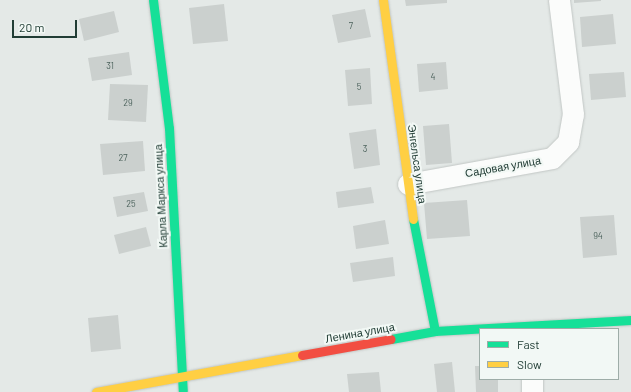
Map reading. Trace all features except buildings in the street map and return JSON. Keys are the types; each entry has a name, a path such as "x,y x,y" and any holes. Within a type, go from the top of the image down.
{"street":[{"name":"Карла Маркса улица","path":"153,0 169,128 183,392"},
{"name":"Энгельса улица","path":"383,0 418,254 435,331"},
{"name":"Садовая улица","path":"408,184 552,158 568,142 573,114 559,0"},
{"name":"Ленина улица","path":"508,328 631,320"},
{"name":"Ленина улица","path":"96,392 435,331 479,329"},
{"path":"532,380 532,392"}],"traffic: fast":[{"path":"153,0 169,128 183,391"},
{"path":"413,219 435,331"},
{"path":"488,328 631,320"},
{"path":"391,339 435,331 479,329"}],"traffic: slow":[{"path":"383,0 413,219"},
{"path":"96,392 302,355"}],"traffic: jam":[{"path":"302,355 391,339"}]}
